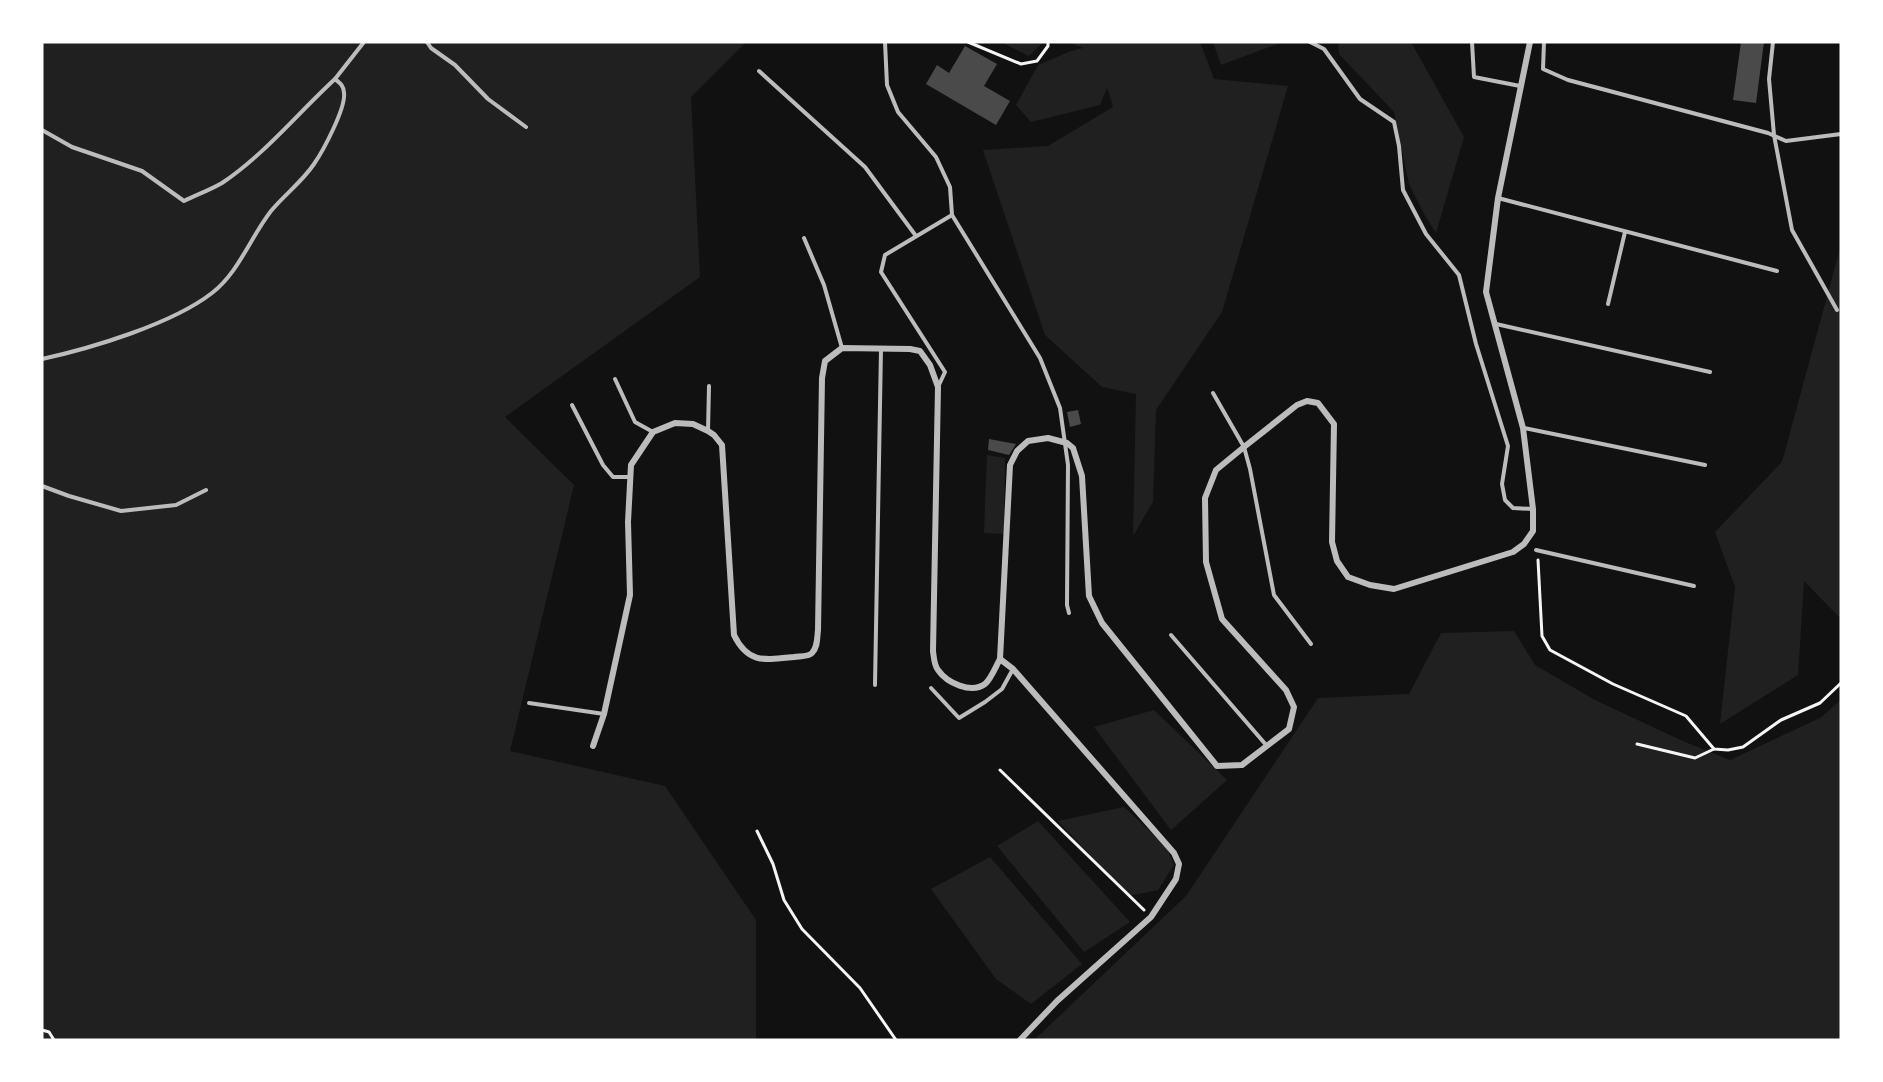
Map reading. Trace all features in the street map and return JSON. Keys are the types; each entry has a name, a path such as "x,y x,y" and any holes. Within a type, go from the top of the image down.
{"street":[{"path":"593,746 604,714 630,595 628,522 631,465 653,432 675,423 693,424 714,435 722,445 734,635 741,648 750,655 761,658 774,659 807,655 813,652 817,644 818,630 822,378 825,361 842,348 881,349 920,351 930,364 938,387 933,651 939,672 963,687 978,688 987,683 1000,659 1010,465 1017,451 1028,441 1048,438 1066,443 1073,448 1082,476 1089,596 1102,623 1217,766 1242,765 1289,729 1294,707 1286,690 1222,619 1206,562 1205,498 1216,470 1244,447 1297,405 1307,401 1318,403 1334,424 1332,542 1337,561 1348,577 1370,585 1394,589 1513,552 1524,544 1533,531 1533,509 1523,428 1486,292 1498,198 1530,42"},
{"path":"1000,659 1013,669 1174,853 1179,864 1176,879 1151,917 1057,1001 1020,1040"}],"lane":[{"path":"42,130 72,147 142,171 184,201 221,183 273,141 335,78 364,42"},
{"path":"427,42 431,48 455,65 488,99 526,127"},
{"path":"885,42 888,85 898,112 936,157 950,186 952,215 1040,358 1060,408 1068,465 1067,605 1069,613"},
{"path":"1310,42 1324,49 1360,99 1394,122 1399,146 1403,190 1426,234 1459,275 1476,344 1508,446 1502,484 1505,500 1513,508 1533,509"},
{"path":"1472,42 1474,76 1520,86"},
{"path":"1544,42 1543,69 1568,80 1774,135 1786,141 1841,134"},
{"path":"1773,42 1769,79 1774,135 1792,230 1837,310"},
{"path":"759,71 865,167 916,236"},
{"path":"42,359 75,352 167,319 211,294 229,277 270,212 314,165 341,111 345,93 342,84 335,78"},
{"path":"1498,198 1777,271"},
{"path":"938,387 945,372 881,272 885,255 952,215"},
{"path":"1608,304 1625,232"},
{"path":"804,238 824,285 842,348"},
{"path":"1496,324 1710,372"},
{"path":"875,685 881,349"},
{"path":"615,379 635,422 653,432"},
{"path":"708,431 709,386"},
{"path":"1213,393 1244,447 1274,596 1311,644"},
{"path":"572,405 603,465 613,477 630,477"},
{"path":"1523,428 1705,465"},
{"path":"42,486 121,511 176,505 206,490"},
{"path":"1536,550 1694,586"},
{"path":"1171,635 1267,746"},
{"path":"931,688 959,718 1002,689 1013,669"},
{"path":"529,703 604,714"}],"path":[{"path":"968,42 1021,64 1037,61 1048,42"},
{"path":"1536,550 1542,636 1550,650 1613,684 1686,716 1714,749"},
{"path":"1637,744 1695,758 1714,749 1728,750 1743,747 1781,720 1820,703 1841,683"},
{"path":"1000,770 1151,917"},
{"path":"757,831 773,864 784,900 802,929 860,988 896,1040"},
{"path":"42,1030 49,1032 54,1040"}],"shaded area":[{"path":"42,42 746,42 691,97 700,277 505,417 574,485 510,751 665,786 756,920 756,1040 42,1040"},
{"path":"1001,42 1044,42 1029,56"},
{"path":"1068,42 1200,42 1214,79 1288,86 1222,312 1156,410 1153,502 1133,536 1136,394 1102,387 1045,335 983,150 1048,146 1113,107 1107,88 1100,105 1031,122 1016,105 1038,65 1083,48"},
{"path":"1213,42 1283,42 1221,65"},
{"path":"1338,42 1411,42 1464,137 1436,233 1409,184 1394,112 1339,54"},
{"path":"1841,245 1841,616 1839,617 1804,581 1798,675 1720,724 1735,587 1715,532 1782,462"},
{"path":"987,455 1005,458 1004,534 984,533"},
{"path":"1514,631 1535,665 1595,700 1685,742 1730,760 1820,718 1841,700 1841,1040 1034,1040 1186,896 1318,698 1409,694 1441,633"},
{"path":"1154,710 1227,780 1171,830 1094,727"},
{"path":"1124,807 1166,846 1174,865 1158,890 1129,896 1058,821"},
{"path":"1038,821 1130,922 1084,952 997,846"},
{"path":"990,857 1082,964 1031,1004 996,979 931,889"}],"building":[{"path":"1741,42 1764,42 1756,103 1733,100"},
{"path":"965,46 997,64 984,86 1010,101 996,125 926,84 937,65 949,73"},
{"path":"1078,410 1081,424 1070,427 1067,412"},
{"path":"989,439 1016,444 1009,455 988,450"}]}
